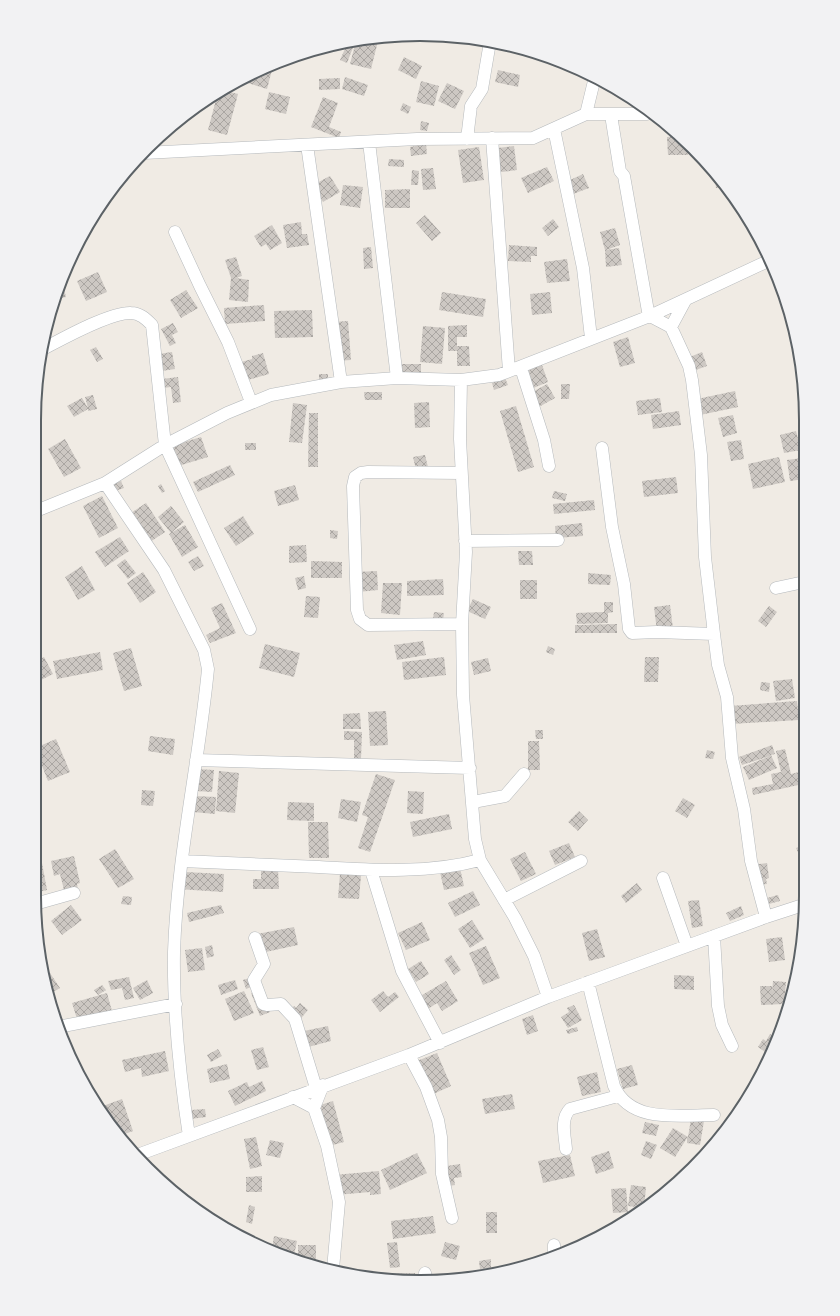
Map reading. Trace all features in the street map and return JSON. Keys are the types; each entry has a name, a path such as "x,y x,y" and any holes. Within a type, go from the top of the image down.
{"street":[{"path":"467,138 471,106 482,89 489,47"},
{"path":"586,114 594,83"},
{"path":"151,153 467,138 532,138 586,114 644,114"},
{"path":"611,115 620,171 624,176 649,317"},
{"path":"554,129 583,268 592,338"},
{"path":"492,138 509,371"},
{"path":"369,142 397,378"},
{"path":"307,145 341,382"},
{"path":"176,232 200,286 228,342 251,402"},
{"path":"41,509 105,483 165,445 227,413 271,395 341,382 397,378 461,380 494,376 521,368 592,338 649,317 765,263"},
{"path":"671,327 685,301"},
{"path":"48,346 82,329 126,313 139,315 146,318 152,325 165,445 250,629"},
{"path":"649,317 671,327 689,366 693,385 700,455 705,557 718,665 727,697 732,758 744,809 750,861 766,917"},
{"path":"521,368 544,440 549,466"},
{"path":"461,380 461,473 465,541 462,624 463,695 475,839 480,860 515,918 534,956 548,997"},
{"path":"602,448 612,527 624,584 629,629 632,634 657,632 714,634"},
{"path":"461,473 368,472 361,473 355,477 353,486 357,610 360,619 368,625 462,624"},
{"path":"105,483 164,570 204,650 208,669 182,861 174,952 180,1076 188,1136"},
{"path":"465,541 558,540"},
{"path":"776,588 799,583"},
{"path":"196,760 470,768"},
{"path":"473,802 505,796 524,774"},
{"path":"182,861 371,870 460,865 480,860"},
{"path":"504,900 581,861"},
{"path":"371,870 402,971 440,1043"},
{"path":"663,878 687,946"},
{"path":"41,902 74,893"},
{"path":"142,1153 409,1055 548,997 588,982 766,917 799,907"},
{"path":"714,936 718,1006 722,1025 732,1046"},
{"path":"255,938 264,964 254,980 262,1002 267,1005 281,1004 295,1019 320,1087 314,1108 327,1146 339,1202 333,1265"},
{"path":"588,982 614,1086 618,1096 630,1105 649,1114 714,1115"},
{"path":"64,1026 176,1004"},
{"path":"409,1055 426,1087 438,1120 441,1137 442,1174 452,1218"},
{"path":"566,1149 564,1119 567,1112 570,1109 618,1096"},
{"path":"293,1097 314,1108"}],"building":[{"path":"377,43 371,69 350,64 355,47"},
{"path":"353,47 347,63 340,60 345,48"},
{"path":"404,57 422,66 416,79 398,70"},
{"path":"498,70 520,75 518,87 495,82"},
{"path":"272,71 267,89 248,83 252,80"},
{"path":"345,77 368,85 364,96 342,89"},
{"path":"340,78 340,89 319,90 319,79"},
{"path":"421,81 439,86 434,106 416,102"},
{"path":"447,83 464,91 455,109 438,101"},
{"path":"231,92 238,94 227,135 208,130 216,101"},
{"path":"269,92 290,97 286,114 265,109"},
{"path":"323,97 338,103 329,127 341,132 339,138 311,127"},
{"path":"403,103 411,107 408,114 400,110"},
{"path":"421,121 429,123 427,131 420,130"},
{"path":"667,137 672,137 688,152 688,155 668,155"},
{"path":"426,144 427,154 411,156 410,147"},
{"path":"514,146 517,170 493,173 490,149"},
{"path":"479,147 484,180 463,183 458,150"},
{"path":"389,159 404,160 404,167 388,166"},
{"path":"547,167 554,181 528,193 521,178"},
{"path":"433,168 436,189 423,190 421,169"},
{"path":"412,170 419,171 418,185 411,185"},
{"path":"583,174 589,188 573,194 568,181"},
{"path":"330,176 340,192 323,202 313,185"},
{"path":"715,182 720,188 716,188"},
{"path":"343,185 363,187 360,208 340,205"},
{"path":"410,189 410,208 385,208 385,190"},
{"path":"425,215 441,233 432,241 416,223"},
{"path":"553,219 559,227 548,236 542,228"},
{"path":"301,222 302,234 307,234 309,245 287,248 283,225"},
{"path":"272,225 282,243 270,250 266,244 261,247 254,236"},
{"path":"615,228 620,245 606,250 619,248 622,265 606,267 605,250 600,232"},
{"path":"509,245 537,247 537,256 531,256 531,262 508,261"},
{"path":"371,247 373,268 364,269 363,248"},
{"path":"236,257 242,276 236,278 249,280 248,302 229,300 231,278 225,260"},
{"path":"567,259 570,281 547,283 544,262"},
{"path":"98,272 107,292 86,301 77,281"},
{"path":"64,290 66,297 61,298"},
{"path":"186,290 198,308 181,318 170,300"},
{"path":"442,292 486,299 483,317 439,310"},
{"path":"550,292 552,313 532,315 530,294"},
{"path":"264,305 265,321 225,324 224,308"},
{"path":"312,310 313,337 275,338 274,311"},
{"path":"348,321 351,360 336,361 333,322"},
{"path":"173,323 178,332 172,335 176,343 170,346 161,329"},
{"path":"467,325 467,337 457,337 457,346 469,346 470,366 457,366 457,351 448,351 448,326"},
{"path":"423,326 445,328 442,364 420,362"},
{"path":"628,337 635,363 620,367 613,342"},
{"path":"96,347 103,359 97,362 90,350"},
{"path":"172,352 175,369 155,372 152,355"},
{"path":"702,352 707,366 690,372 685,359"},
{"path":"263,353 269,374 244,381 238,363 252,359 252,356"},
{"path":"401,364 421,364 421,374 401,374"},
{"path":"542,365 548,382 531,389 525,371"},
{"path":"319,374 328,374 328,381 319,381"},
{"path":"178,377 181,402 173,403 171,387 163,388 154,380"},
{"path":"505,378 508,385 494,390 492,383"},
{"path":"547,384 555,398 537,408 529,394"},
{"path":"561,384 570,384 569,399 561,399"},
{"path":"735,391 738,407 700,415 697,399"},
{"path":"364,392 382,392 382,400 365,400"},
{"path":"93,395 97,409 88,411 88,409 74,417 67,406 82,398 88,408 85,397"},
{"path":"660,398 662,412 638,415 636,401"},
{"path":"429,402 430,427 415,428 414,403"},
{"path":"293,403 307,405 302,443 289,442"},
{"path":"516,406 534,467 518,472 500,411"},
{"path":"679,411 681,425 653,429 651,415"},
{"path":"309,413 318,413 318,467 308,467"},
{"path":"733,415 737,433 723,437 718,418"},
{"path":"796,431 799,442 799,450 784,453 780,435"},
{"path":"201,437 208,457 178,466 171,446"},
{"path":"65,439 81,468 64,477 48,449"},
{"path":"741,440 744,459 731,461 727,442"},
{"path":"245,443 256,443 256,450 245,450"},
{"path":"425,455 428,467 416,470 413,457"},
{"path":"779,457 785,482 753,489 748,464"},
{"path":"799,458 799,480 790,481 787,460"},
{"path":"230,465 235,475 198,492 193,482"},
{"path":"676,477 678,493 644,497 642,481"},
{"path":"121,481 124,488 115,491 112,484"},
{"path":"161,484 165,491 162,493 158,486"},
{"path":"295,485 299,500 278,506 274,491"},
{"path":"554,491 567,494 565,501 552,498"},
{"path":"102,496 118,528 99,538 83,506"},
{"path":"594,500 595,510 554,514 553,504"},
{"path":"146,503 165,532 150,542 128,515"},
{"path":"171,506 184,522 171,533 158,517"},
{"path":"243,516 254,534 236,546 224,528"},
{"path":"582,523 583,536 556,538 555,526"},
{"path":"185,525 198,547 182,557 169,534"},
{"path":"330,530 338,531 337,539 330,538"},
{"path":"120,537 129,551 105,567 95,552"},
{"path":"306,545 307,562 289,563 289,546"},
{"path":"518,551 532,551 533,565 519,565"},
{"path":"198,556 204,566 194,571 188,562"},
{"path":"125,559 136,573 128,579 117,565"},
{"path":"311,561 342,562 342,578 311,578"},
{"path":"82,566 95,590 78,600 65,577"},
{"path":"377,571 378,590 358,592 357,572"},
{"path":"143,572 156,592 140,603 127,583"},
{"path":"588,573 611,575 610,585 588,584"},
{"path":"304,576 306,588 298,590 295,578"},
{"path":"443,579 444,595 407,596 407,581"},
{"path":"520,580 537,580 537,599 520,599"},
{"path":"383,583 402,583 400,615 381,613"},
{"path":"306,596 320,597 318,618 304,617"},
{"path":"473,599 491,607 485,619 467,611"},
{"path":"604,602 613,602 613,612 608,613 608,623 577,624 576,613 604,612"},
{"path":"222,603 236,633 210,643 206,635 220,628 211,608"},
{"path":"670,605 673,629 657,631 654,607"},
{"path":"769,606 777,612 766,627 758,621"},
{"path":"434,612 444,613 443,620 433,619"},
{"path":"617,624 617,633 575,633 575,625"},
{"path":"423,641 426,655 397,660 394,645"},
{"path":"265,644 300,653 294,677 259,668"},
{"path":"548,646 555,649 553,655 546,652"},
{"path":"131,648 142,686 124,691 113,653"},
{"path":"100,652 103,670 57,679 53,661"},
{"path":"44,657 53,674 41,680 41,658"},
{"path":"444,657 446,675 404,680 402,662"},
{"path":"645,657 659,657 658,682 644,682"},
{"path":"488,658 491,671 474,675 471,662"},
{"path":"792,679 795,698 776,701 773,681"},
{"path":"761,682 770,683 769,692 760,690"},
{"path":"797,701 799,720 731,724 730,706"},
{"path":"386,711 388,745 370,746 368,712"},
{"path":"360,713 361,729 343,729 343,714"},
{"path":"535,730 543,730 543,739 536,739"},
{"path":"344,731 362,732 361,759 354,759 354,740 344,740"},
{"path":"150,736 175,739 173,755 148,751"},
{"path":"56,739 70,772 48,781 41,763 41,745"},
{"path":"528,741 539,741 540,770 528,770"},
{"path":"772,745 775,754 771,755 777,768 749,780 743,767 770,756 742,765 739,757"},
{"path":"785,749 791,774 799,772 799,785 753,795 752,788 773,784 771,774 781,772 776,751"},
{"path":"707,750 715,752 713,759 705,758"},
{"path":"197,769 214,770 212,792 196,791"},
{"path":"219,771 239,773 235,813 216,811"},
{"path":"376,774 395,780 370,852 358,848 368,817 362,815"},
{"path":"142,790 155,791 153,806 141,805"},
{"path":"408,791 424,792 423,814 407,813"},
{"path":"194,796 216,797 215,814 193,812"},
{"path":"683,798 695,805 687,818 675,811"},
{"path":"341,799 361,802 357,822 338,818"},
{"path":"288,802 314,803 314,821 287,820"},
{"path":"579,811 588,820 578,831 568,822"},
{"path":"449,814 452,829 413,837 410,822"},
{"path":"308,822 328,822 329,858 309,858"},
{"path":"569,843 575,857 555,865 549,851"},
{"path":"799,847 799,855 796,848"},
{"path":"115,849 134,879 118,888 99,859"},
{"path":"525,852 536,874 521,881 510,859"},
{"path":"74,856 80,883 77,884 78,891 65,894 60,874 54,876 51,861"},
{"path":"41,857 47,890 41,891"},
{"path":"767,863 769,878 766,879 767,884 754,885 751,865"},
{"path":"460,868 464,886 444,890 440,872"},
{"path":"278,870 279,889 253,889 253,879 261,879 261,871"},
{"path":"185,872 224,874 223,892 178,889"},
{"path":"340,874 361,875 359,899 338,898"},
{"path":"637,883 642,890 626,903 621,896"},
{"path":"473,891 480,905 455,917 448,903"},
{"path":"778,895 780,901 769,904 767,898"},
{"path":"123,896 132,897 131,905 121,904"},
{"path":"699,900 703,926 692,928 688,901"},
{"path":"71,905 82,920 62,935 51,921"},
{"path":"221,905 224,913 189,922 187,913"},
{"path":"741,906 744,915 730,921 726,913"},
{"path":"472,920 484,939 470,948 458,929"},
{"path":"422,922 430,940 406,950 398,933"},
{"path":"294,927 298,945 261,953 257,934"},
{"path":"597,929 605,957 589,961 582,933"},
{"path":"782,937 785,960 769,962 766,939"},
{"path":"212,945 214,956 207,958 205,947"},
{"path":"486,946 500,978 483,985 469,953"},
{"path":"202,948 205,970 188,972 185,950"},
{"path":"451,955 461,970 454,975 444,960"},
{"path":"421,961 429,974 416,982 408,969"},
{"path":"48,970 60,988 53,992"},
{"path":"674,975 694,976 694,990 674,989"},
{"path":"256,976 259,984 246,989 243,980"},
{"path":"129,977 134,998 125,1000 122,988 111,990 108,981"},
{"path":"147,980 153,993 140,1000 133,988"},
{"path":"235,980 238,989 221,995 218,985"},
{"path":"446,981 458,1001 442,1011 437,1003 425,1011 417,998"},
{"path":"773,981 786,982 783,1004 761,1005 760,986 772,986 772,992"},
{"path":"102,985 106,990 98,995 94,990"},
{"path":"261,989 270,1012 260,1016 251,993"},
{"path":"244,991 254,1013 234,1021 225,999"},
{"path":"383,991 388,997 395,992 399,997 380,1012 371,1000"},
{"path":"107,993 112,1011 78,1022 72,1003"},
{"path":"300,1003 308,1010 297,1023 287,1014 294,1006 296,1008"},
{"path":"574,1005 582,1020 568,1028 561,1017 569,1012 567,1008"},
{"path":"533,1015 538,1031 527,1035 522,1019"},
{"path":"328,1026 331,1041 308,1047 304,1031"},
{"path":"577,1027 578,1031 568,1034 566,1030"},
{"path":"770,1034 772,1035 765,1052 758,1047 763,1039 766,1041"},
{"path":"263,1047 269,1067 257,1070 251,1050"},
{"path":"218,1049 222,1056 211,1062 207,1055"},
{"path":"165,1051 169,1071 142,1077 141,1068 125,1072 122,1060"},
{"path":"437,1053 451,1086 431,1095 417,1061"},
{"path":"227,1064 230,1079 210,1083 207,1069"},
{"path":"632,1065 638,1085 623,1089 617,1069"},
{"path":"597,1072 601,1092 582,1096 577,1077"},
{"path":"262,1081 266,1091 235,1106 228,1091 247,1082 249,1087"},
{"path":"512,1094 515,1109 485,1114 482,1099"},
{"path":"122,1099 133,1131 125,1134 104,1106"},
{"path":"190,1101 191,1110 205,1109 206,1117 183,1120 181,1102"},
{"path":"333,1101 344,1142 325,1147 314,1107"},
{"path":"692,1113 705,1115 700,1145 687,1143 687,1138 675,1157 660,1148 673,1128 688,1137"},
{"path":"645,1122 659,1125 656,1136 642,1133"},
{"path":"256,1137 262,1166 250,1169 244,1139"},
{"path":"270,1140 284,1143 280,1158 266,1155"},
{"path":"646,1141 657,1145 651,1159 641,1155"},
{"path":"609,1151 614,1168 596,1174 591,1157"},
{"path":"417,1153 427,1173 390,1190 381,1170"},
{"path":"570,1155 575,1176 543,1183 538,1161"},
{"path":"460,1164 462,1177 454,1178 455,1185 443,1187 440,1167"},
{"path":"379,1171 381,1194 370,1195 370,1192 336,1195 334,1175"},
{"path":"262,1176 262,1192 246,1192 246,1177"},
{"path":"631,1185 646,1187 645,1201 637,1207 628,1206"},
{"path":"626,1188 628,1212 613,1213 611,1189"},
{"path":"249,1205 255,1207 252,1224 246,1222"},
{"path":"486,1212 497,1212 497,1233 486,1233"},
{"path":"433,1216 436,1233 393,1239 391,1221"},
{"path":"274,1236 297,1241 294,1254 273,1245"},
{"path":"397,1242 400,1267 390,1268 387,1243"},
{"path":"445,1242 460,1246 456,1260 441,1256"},
{"path":"298,1245 316,1245 316,1260 298,1255"},
{"path":"491,1259 491,1268 480,1269 479,1261"},
{"path":"415,1273 415,1275 394,1274"}]}
